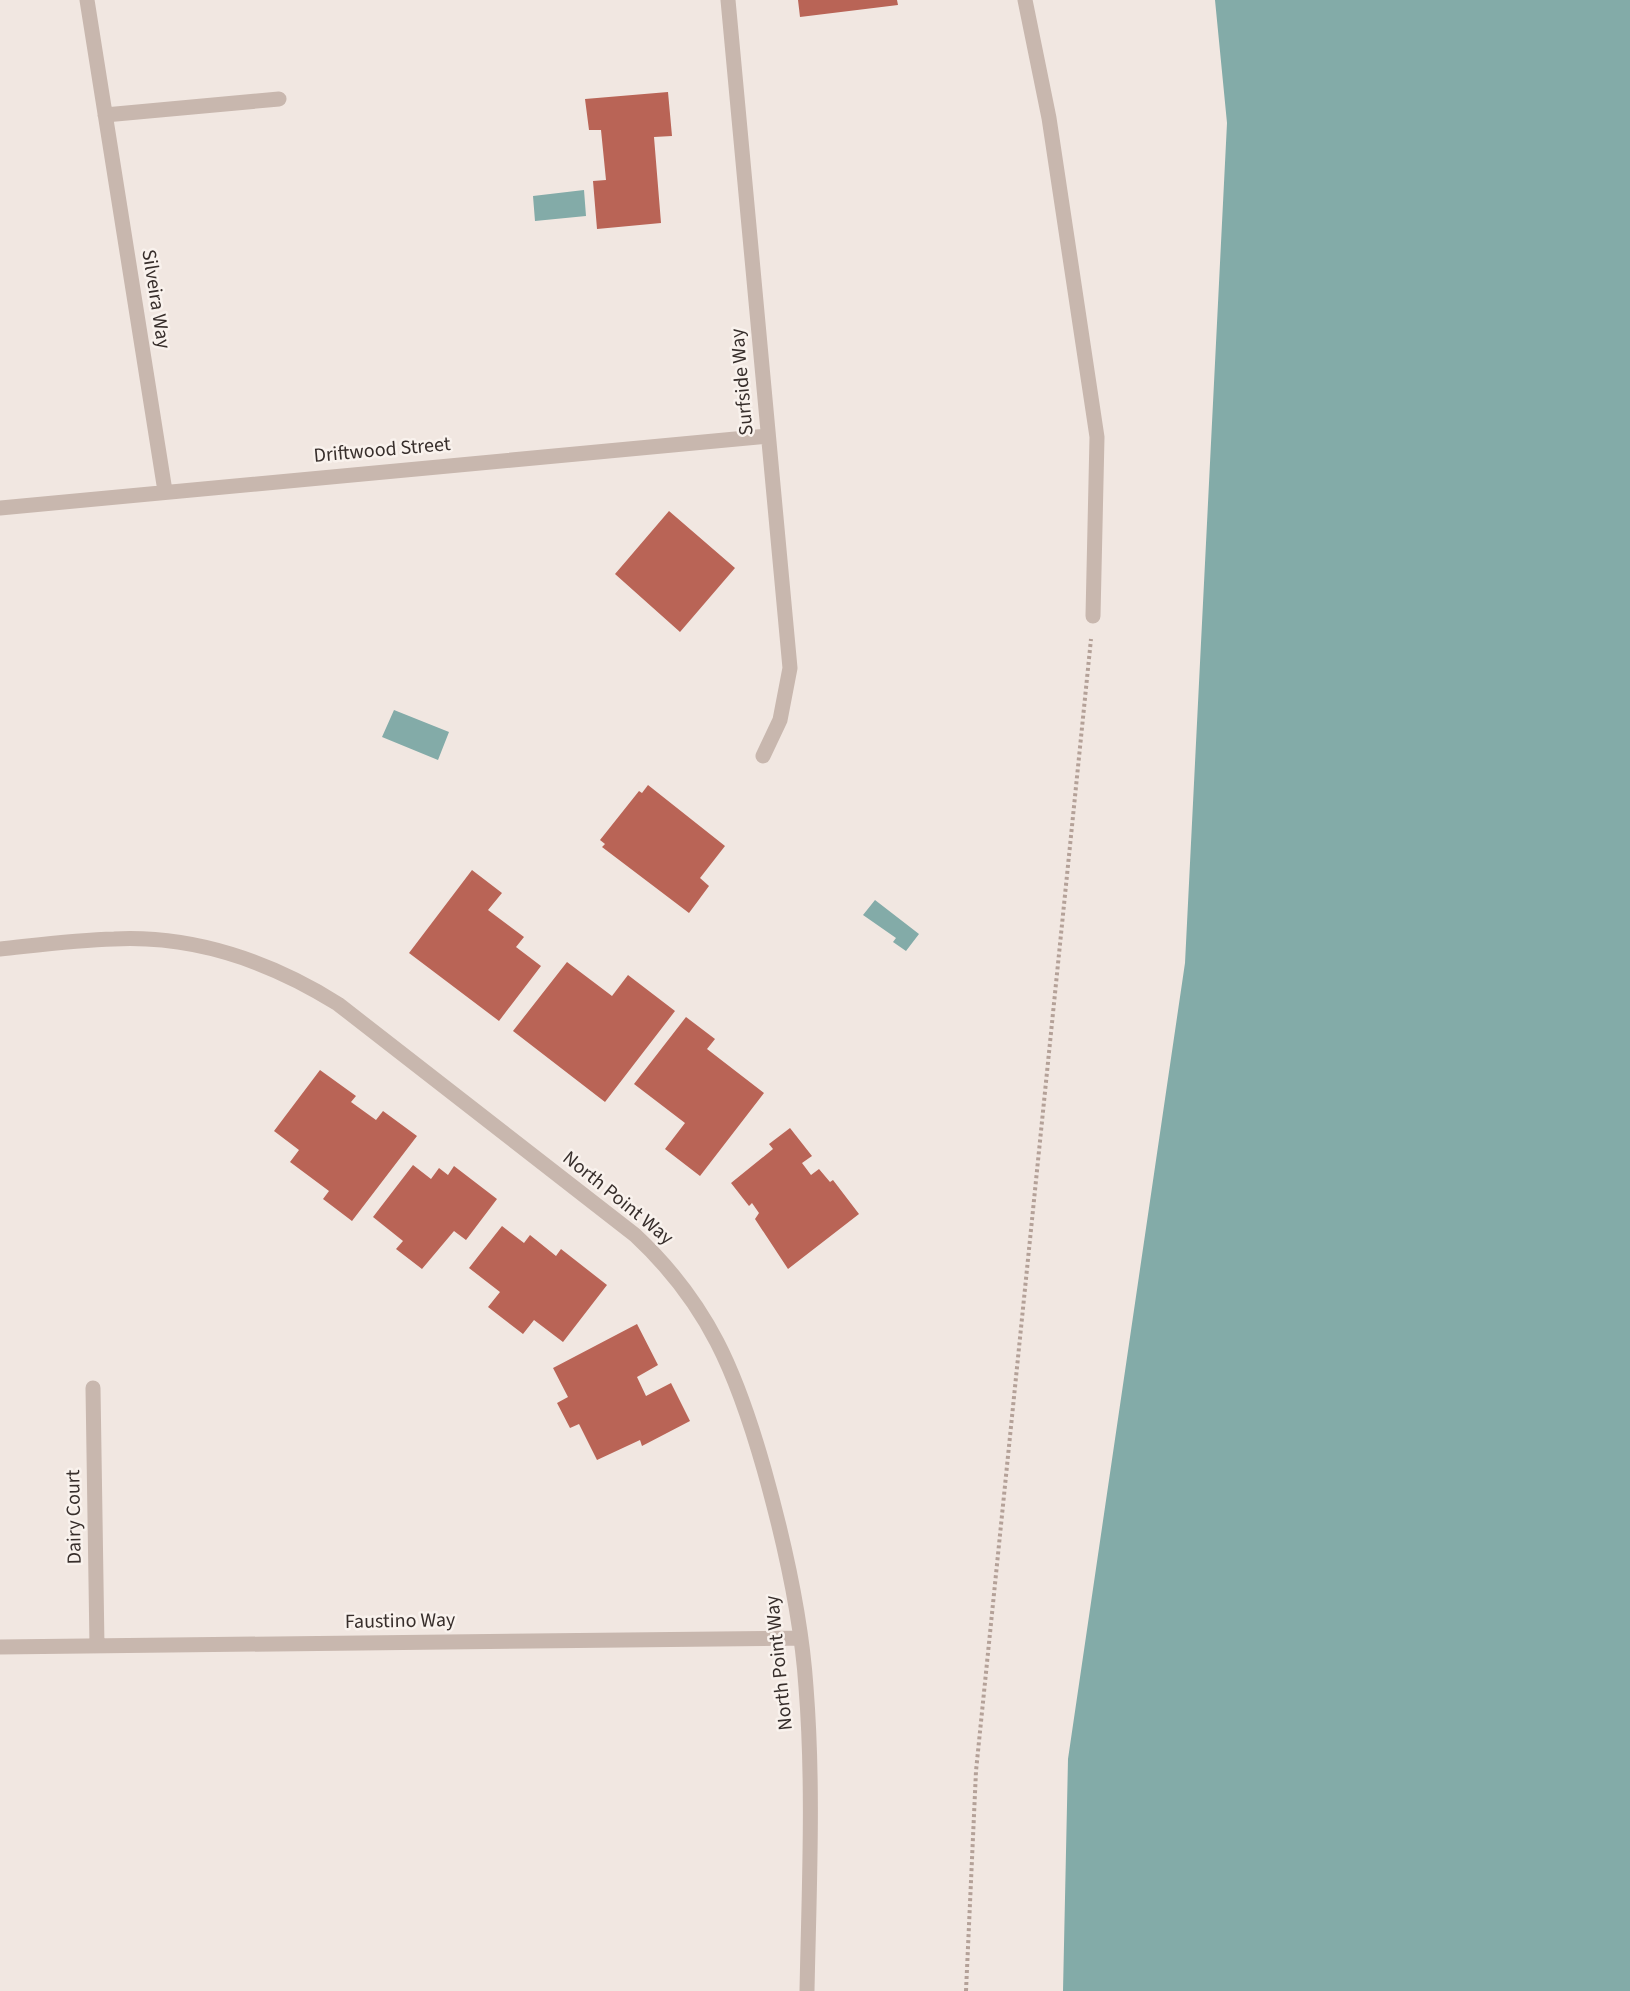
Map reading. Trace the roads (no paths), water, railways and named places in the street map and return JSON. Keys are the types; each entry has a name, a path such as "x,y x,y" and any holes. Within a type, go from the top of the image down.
{"street":[{"name":"Silveira Way","path":"87,0 165,491"},
{"name":"Surfside Way","path":"728,0 790,668 780,720 763,756"},
{"path":"1025,0 1049,118 1097,437 1094,616"},
{"path":"105,115 279,99"},
{"name":"Driftwood Street","path":"0,508 768,436"},
{"name":"North Point Way","path":"0,949 115,939 153,939 204,946 264,965 305,984 338,1004 635,1235 679,1279 719,1341 750,1422 779,1522 801,1638 806,1686 811,1789 807,1991"},
{"name":"Dairy Court","path":"93,1388 97,1646"},
{"name":"Faustino Way","path":"0,1647 801,1638"}],"water":[{"path":"1215,0 1630,0 1630,1991 1063,1991 1068,1759 1185,963 1227,123"},
{"path":"584,190 586,216 535,221 533,196"},
{"path":"394,710 449,732 438,760 382,737"},
{"path":"875,900 919,934 906,951 893,942 896,938 863,915"}]}
